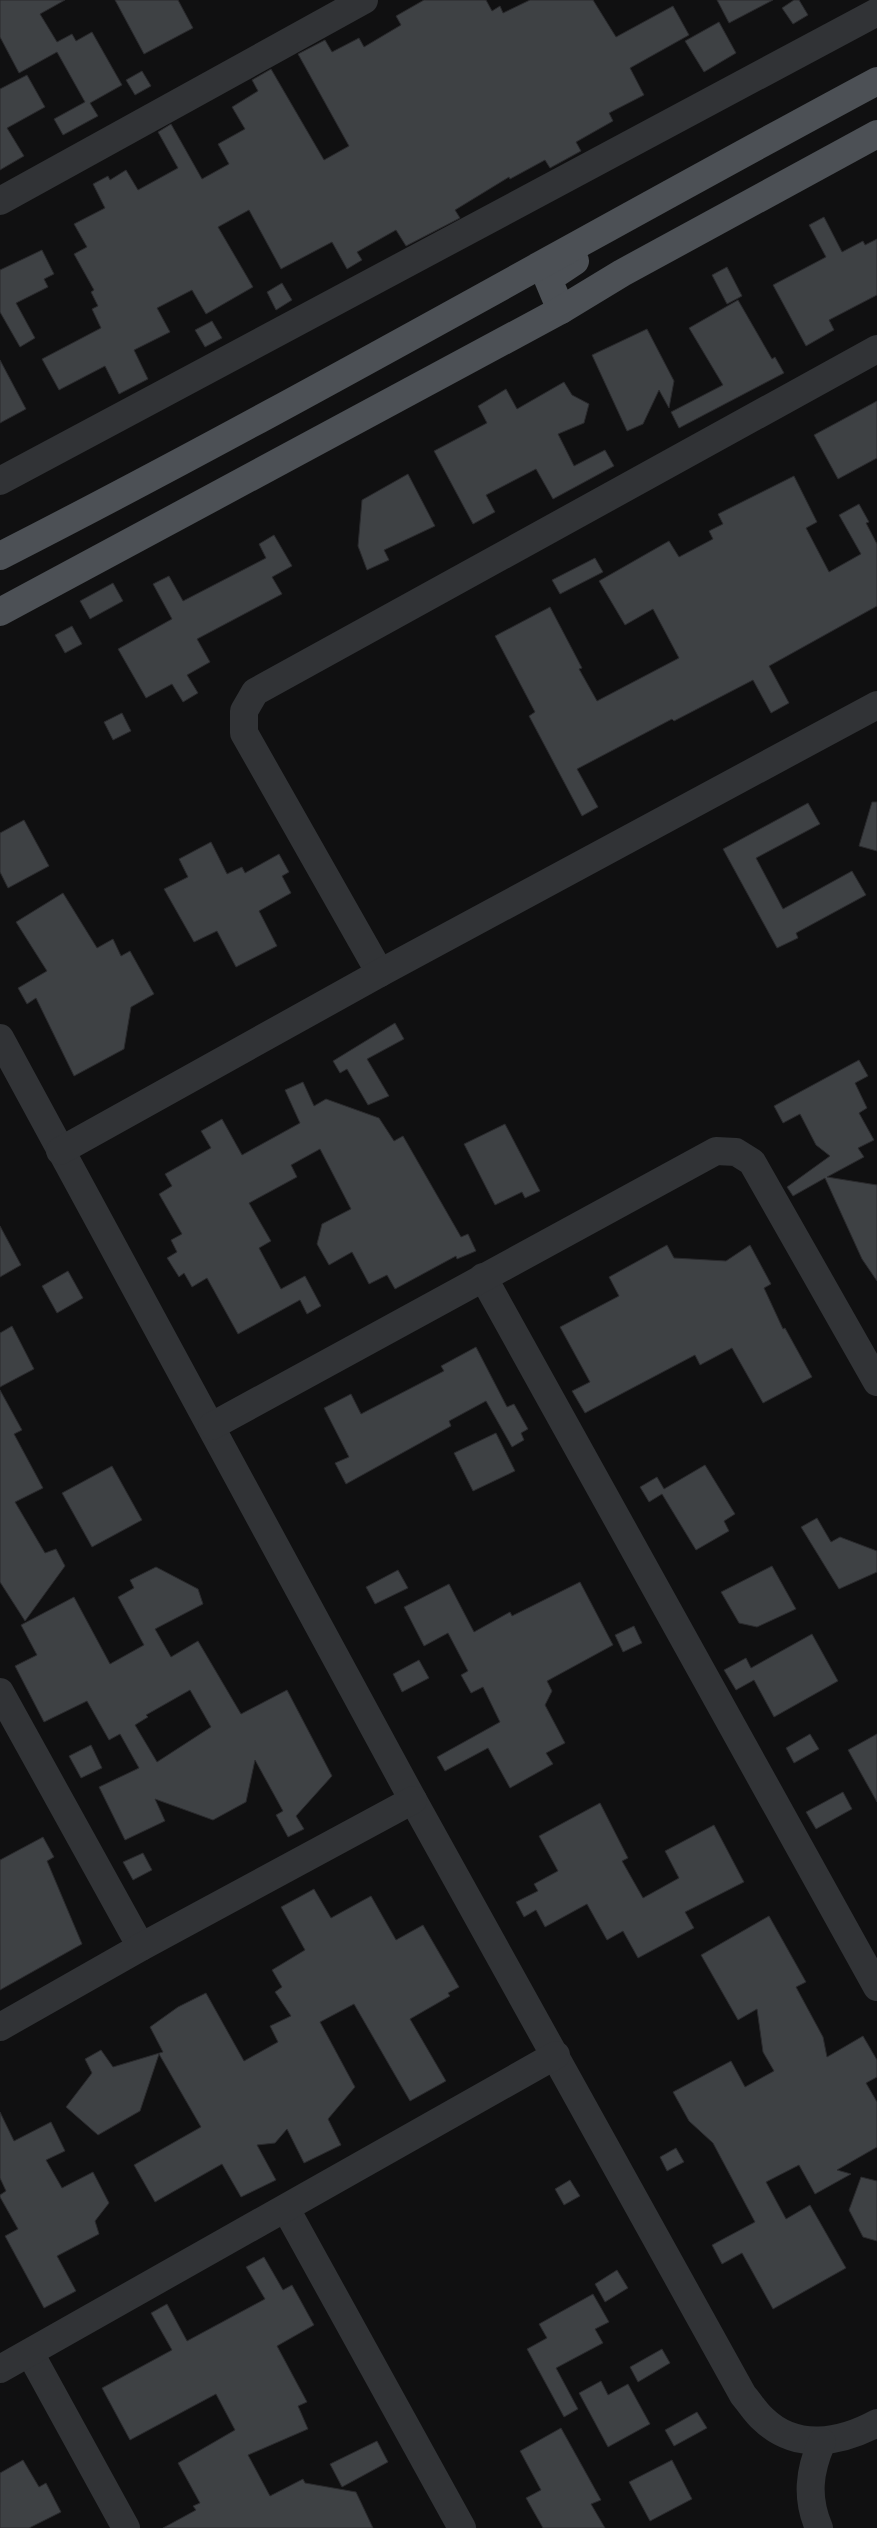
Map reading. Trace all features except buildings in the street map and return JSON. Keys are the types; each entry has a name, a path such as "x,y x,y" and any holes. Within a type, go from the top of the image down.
{"main road":[{"path":"7,546 133,488 877,81"},
{"path":"0,612 561,310 622,273 877,134"},
{"path":"561,310 547,281 549,276 650,216 659,209 668,194"}],"street":[{"path":"0,201 364,0"},
{"path":"0,481 877,12"},
{"path":"380,974 244,734 244,711 255,692 877,349"},
{"path":"60,1151 380,974 877,704"},
{"path":"0,1038 413,1800 743,2395 763,2420 790,2436 822,2442 848,2437 877,2423"},
{"path":"212,1426 698,1159 716,1151 736,1152 752,1162 763,1178 877,1382"},
{"path":"483,1278 877,1987"},
{"path":"0,1692 141,1947"},
{"path":"0,2027 141,1947 413,1800"},
{"path":"0,2369 556,2055"},
{"path":"286,2209 462,2528"},
{"path":"30,2353 126,2528"},
{"path":"819,2528 810,2497 810,2478 822,2442"}]}
